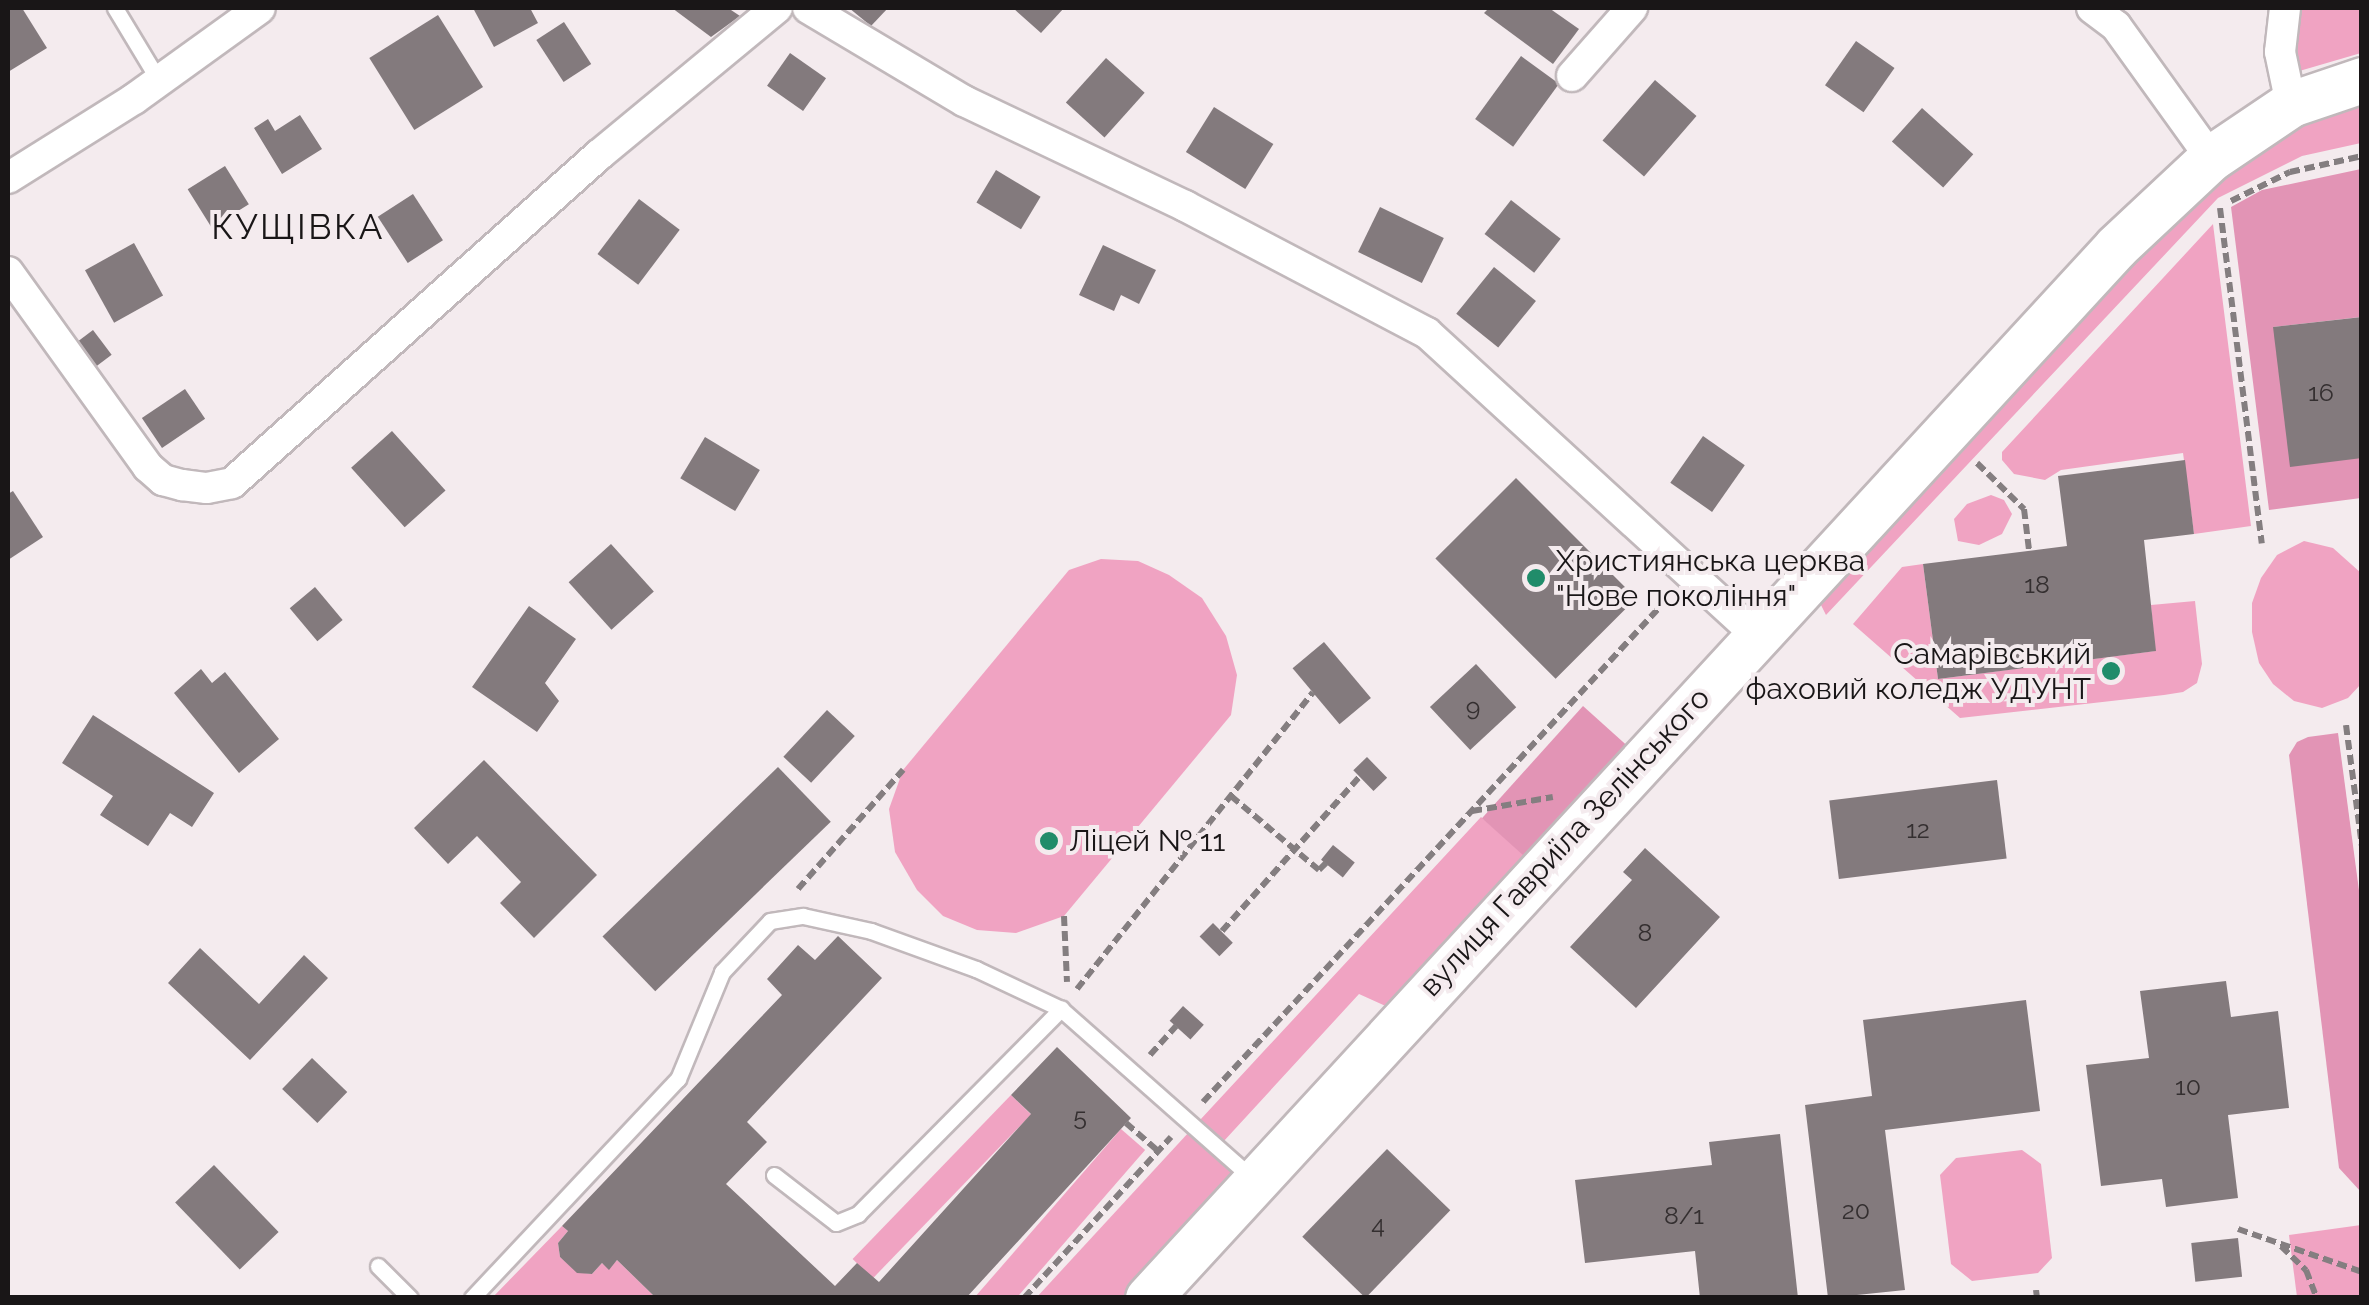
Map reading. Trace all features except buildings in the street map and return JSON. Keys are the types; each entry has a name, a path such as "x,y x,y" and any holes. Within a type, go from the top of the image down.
{"street":[{"path":"8,178 159,81 260,8"},
{"path":"8,272 148,466 163,480 182,485 207,488 232,482 600,155 777,8"},
{"path":"808,8 964,101 1202,215 1427,333 1756,634"},
{"path":"1572,76 1632,8"},
{"path":"2092,8 2116,26 2212,158"},
{"path":"2286,8 2280,52 2291,104"},
{"name":"вулиця Гавриїла Зелінського","path":"1148,1298 2116,247 2212,158 2291,104 2362,80"}],"lane":[{"path":"115,8 159,81"},
{"path":"472,1298 678,1079 722,972 770,921 802,916 871,931 976,970 1060,1009 1255,1181"},
{"path":"774,1175 836,1223 858,1214 1060,1009"},
{"path":"378,1266 410,1298"}],"path":[{"path":"2220,208 2262,543"},
{"path":"1976,463 2024,509 2030,550"},
{"path":"1024,1298 1690,574"},
{"path":"1060,1009 1313,692"},
{"path":"2346,725 2362,846"},
{"path":"770,921 903,770"},
{"path":"1222,932 1358,777"},
{"path":"1231,796 1319,870 1326,864"},
{"path":"1140,1066 1176,1026"},
{"path":"1126,1123 1158,1151"},
{"path":"2238,1228 2362,1272"},
{"path":"2276,1242 2306,1270 2316,1298"}],"shaded area":[{"path":"2300,8 2361,8 2361,53 2296,72 2293,24"},
{"path":"2361,101 2361,143 2302,156 2218,198 1826,615 1820,603 1823,593 2207,180 2323,111"},
{"path":"2361,169 2361,317 2273,327 2361,458 2361,498 2269,510 2231,207 2262,190"},
{"path":"2213,224 2251,526 2194,534 2183,453 2061,470 2045,480 2014,474 2002,460 2002,452"},
{"path":"1991,495 2004,500 2012,514 2002,534 1979,545 1958,541 1954,519 1967,504"},
{"path":"2304,541 2333,548 2361,573 2361,684 2348,698 2322,708 2294,701 2273,684 2259,663 2252,632 2252,603 2261,578 2277,555"},
{"path":"1101,559 1138,561 1169,575 1202,598 1226,636 1237,675 1231,715 1064,916 1016,933 977,930 943,916 917,890 895,852 889,809 903,770 1069,570"},
{"path":"1923,564 1938,679 2155,651 2151,605 2195,601 2202,664 2197,683 2183,692 2164,695 1960,718 1853,624 1902,567"},
{"path":"1583,706 1631,749 1530,861 1482,818"},
{"path":"2338,733 2362,913 2361,1192 2339,1168 2289,755 2297,742 2308,737"},
{"path":"1481,817 1528,858 1390,1008 1359,994 1223,1142 1200,1120"},
{"path":"1011,1095 1031,1114 873,1278 853,1259"},
{"path":"1121,1129 1145,1150 1016,1298 974,1298"},
{"path":"1189,1132 1236,1175 1122,1297 1036,1298"},
{"path":"2022,1150 2041,1164 2052,1258 2038,1273 1972,1281 1951,1264 1940,1175 1956,1158"},
{"path":"2361,1225 2361,1297 2297,1297 2289,1235"},
{"path":"562,1226 568,1231 558,1243 560,1257 577,1272 592,1274 602,1263 609,1269 617,1260 656,1298 492,1298"}],"place":[{"name":"Християнська церква \"Нове покоління\"","path":"1536,578"},
{"name":"Самарівський фаховий коледж УДУНТ","path":"2111,671"},
{"name":"Ліцей № 11","path":"1049,841"}],"district":[{"name":"КУЩІВКА","path":"298,227"}]}
